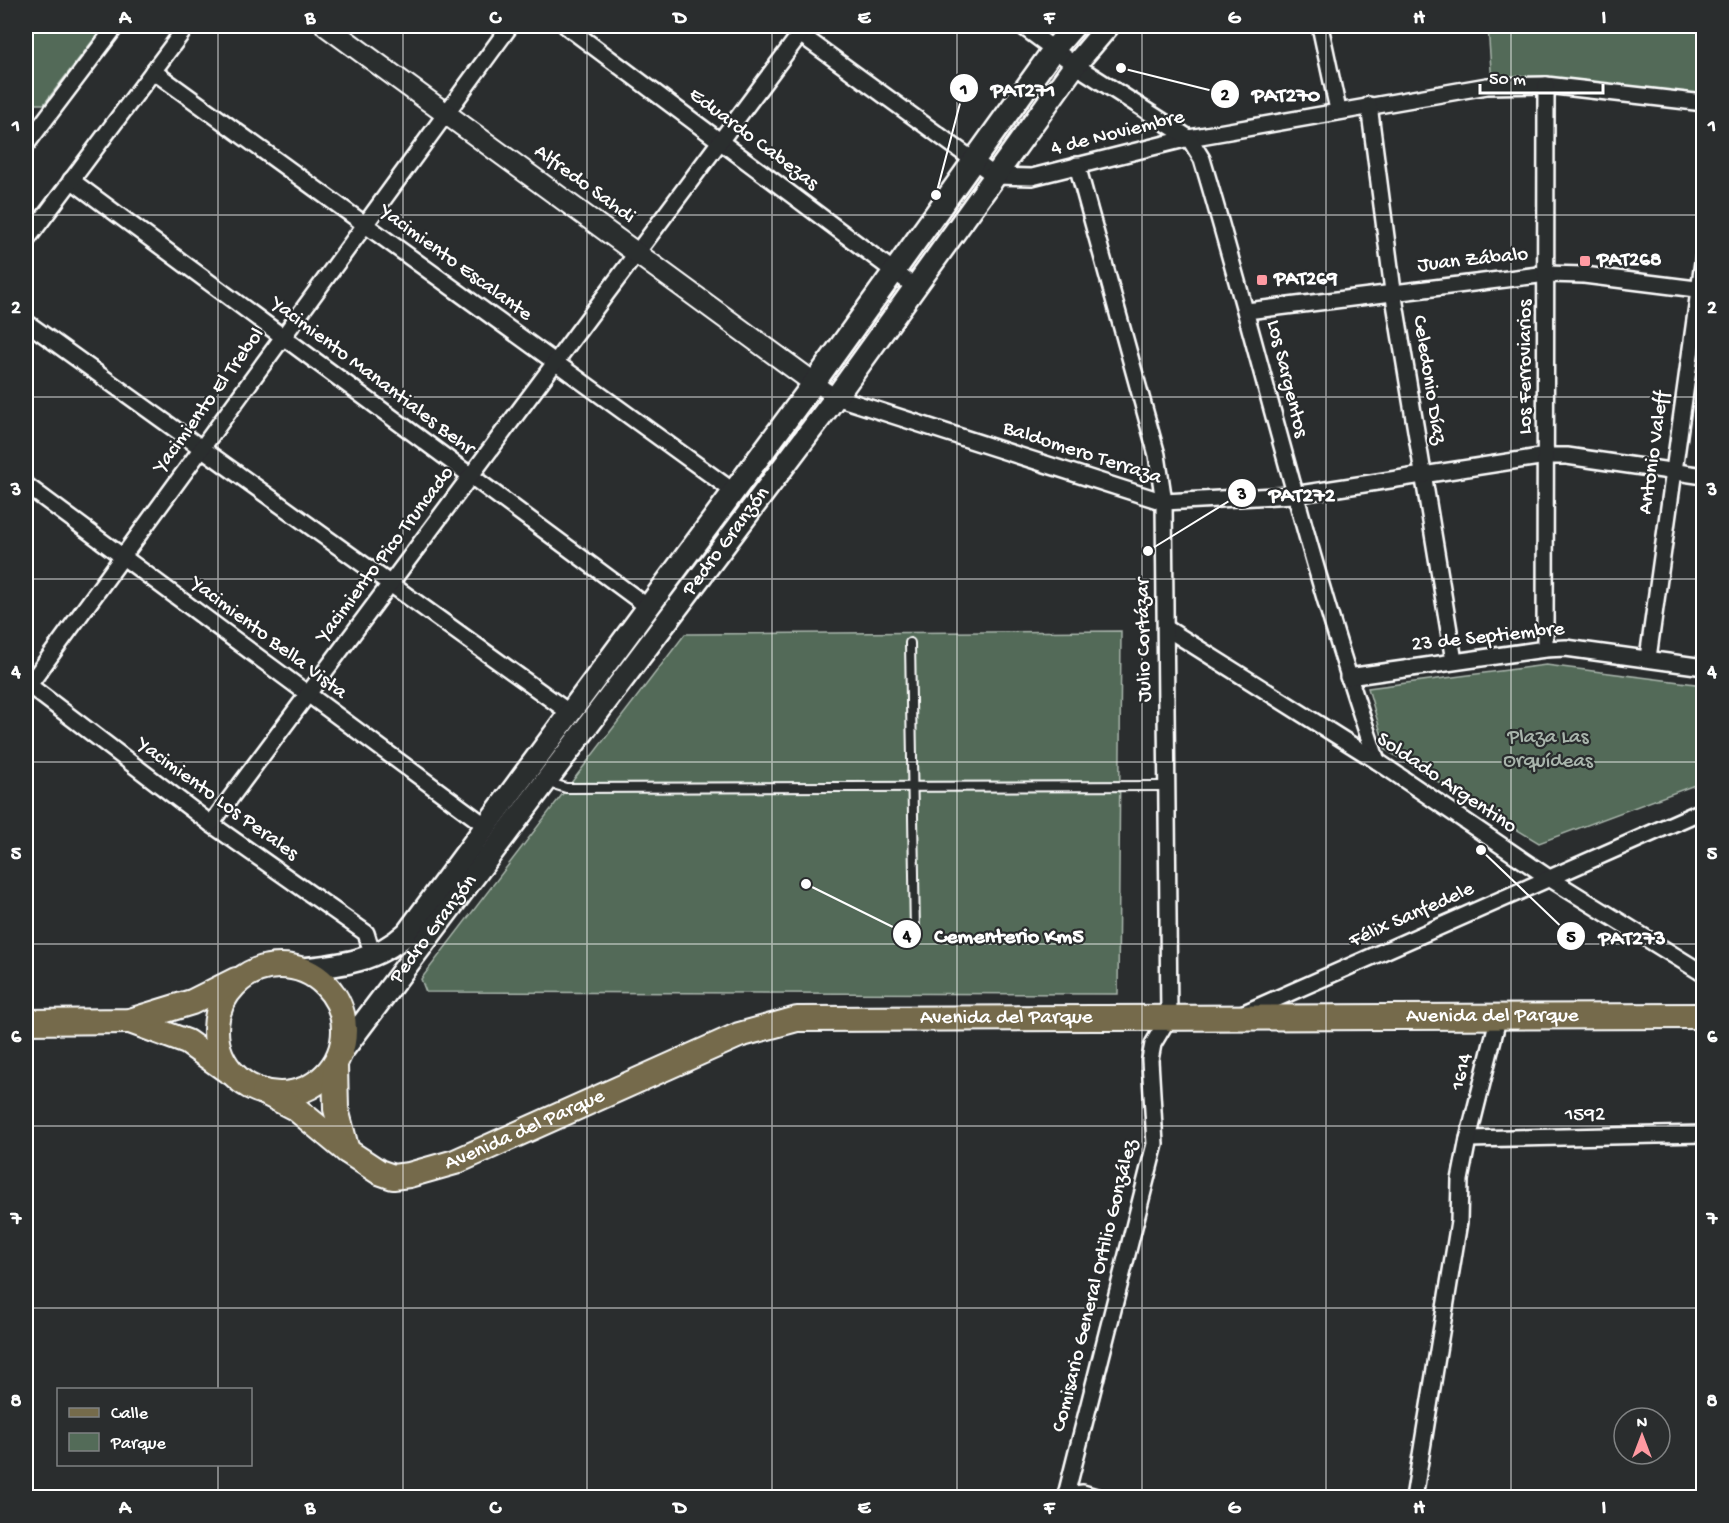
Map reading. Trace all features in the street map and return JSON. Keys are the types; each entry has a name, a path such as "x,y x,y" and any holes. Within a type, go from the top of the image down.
{"main road":[{"name":"Pedro Granzón","path":"338,1060 547,782 713,540 734,492 1054,49 1074,26"},
{"name":"Pedro Granzón","path":"302,969 339,965 373,956 394,945 407,933 648,607 713,540 836,397 1075,65 1108,26"},
{"path":"26,1022 130,1021 192,1002 246,975 279,965 302,969 322,981 342,1009 345,1032 338,1060 336,1108 347,1151"},
{"path":"234,1075 218,1045 216,1022 223,1000 246,975"},
{"name":"Avenida del Parque","path":"264,1092 303,1113 347,1151 379,1172 393,1177 429,1171 739,1035 769,1024 797,1019 1704,1016"},
{"path":"130,1021 187,1042 253,1089 264,1092 287,1094 309,1088 319,1082 338,1060"}],"street":[{"path":"26,145 116,26"},
{"path":"27,235 187,26"},
{"name":"Alfredo Sahdi","path":"326,26 814,382"},
{"name":"Yacimiento El Trebol","path":"27,684 123,557 510,26"},
{"name":"Eduardo Cabezas","path":"566,26 915,286"},
{"name":"Los Sargentos","path":"1022,26 1075,65 1189,138 1202,159 1247,311 1293,495 1348,677 1377,761"},
{"path":"1320,26 1338,110"},
{"path":"798,28 995,176"},
{"name":"Yacimiento Pico Truncado","path":"211,824 719,142 798,28"},
{"name":"Yacimiento Escalante","path":"153,71 734,492"},
{"name":"4 de Noviembre","path":"995,176 1032,177 1189,138 1338,110 1486,86 1546,85 1704,103"},
{"name":"Los Ferroviarios","path":"1545,649 1546,85"},
{"name":"Celedonio Díaz","path":"1369,105 1393,291 1454,661"},
{"name":"Julio Cortázar","path":"1077,165 1157,455 1164,502 1169,1017"},
{"name":"Yacimiento Manantiales Behr","path":"71,180 648,607"},
{"name":"Antonio Valeff","path":"1648,658 1673,471 1701,290 1704,255"},
{"name":"Juan Zábalo","path":"1247,311 1393,291 1547,274 1584,275 1701,290"},
{"path":"26,322 570,713"},
{"name":"Baldomero Terraza","path":"814,382 836,397 1164,502 1293,495 1546,456 1567,456 1704,476"},
{"name":"Yacimiento Bella Vista","path":"26,485 486,826"},
{"name":"Soldado Argentino","path":"1166,628 1377,761 1549,878 1704,974"},
{"name":"23 de Septiembre","path":"1348,677 1454,661 1566,648 1704,667"},
{"name":"Yacimiento Los Perales","path":"27,684 211,824 366,933 373,956"},
{"name":"Félix Sanfedele","path":"1236,1017 1704,810"},
{"name":"1614","path":"1414,1497 1459,1222 1460,1180 1499,1015"},
{"name":"Comisario General Ortilio González","path":"1065,1496 1155,1144 1150,1060 1153,1044 1169,1017"},
{"name":"1592","path":"1468,1139 1704,1134"},
{"path":"1065,1496 1083,1493 1100,1497"}],"lane":[{"path":"910,644 915,932"},
{"path":"530,767 547,782 566,788 1167,786"}],"green space":[{"path":"26,26 104,26 44,104 26,104"},
{"path":"1488,26 1703,26 1703,99 1492,84"},
{"path":"1121,631 1118,994 426,992 421,979 685,634"},
{"name":"Plaza Las Orquídeas","path":"1546,665 1703,685 1703,782 1539,843 1386,750 1368,688"}],"place":[{"name":"PAT270","path":"1121,68"},
{"name":"PAT271","path":"936,195"},
{"name":"PAT268","path":"1585,261"},
{"name":"PAT269","path":"1262,280"},
{"name":"PAT272","path":"1148,551"},
{"name":"PAT273","path":"1481,850"},
{"name":"Cementerio Km5","path":"806,884"}]}
